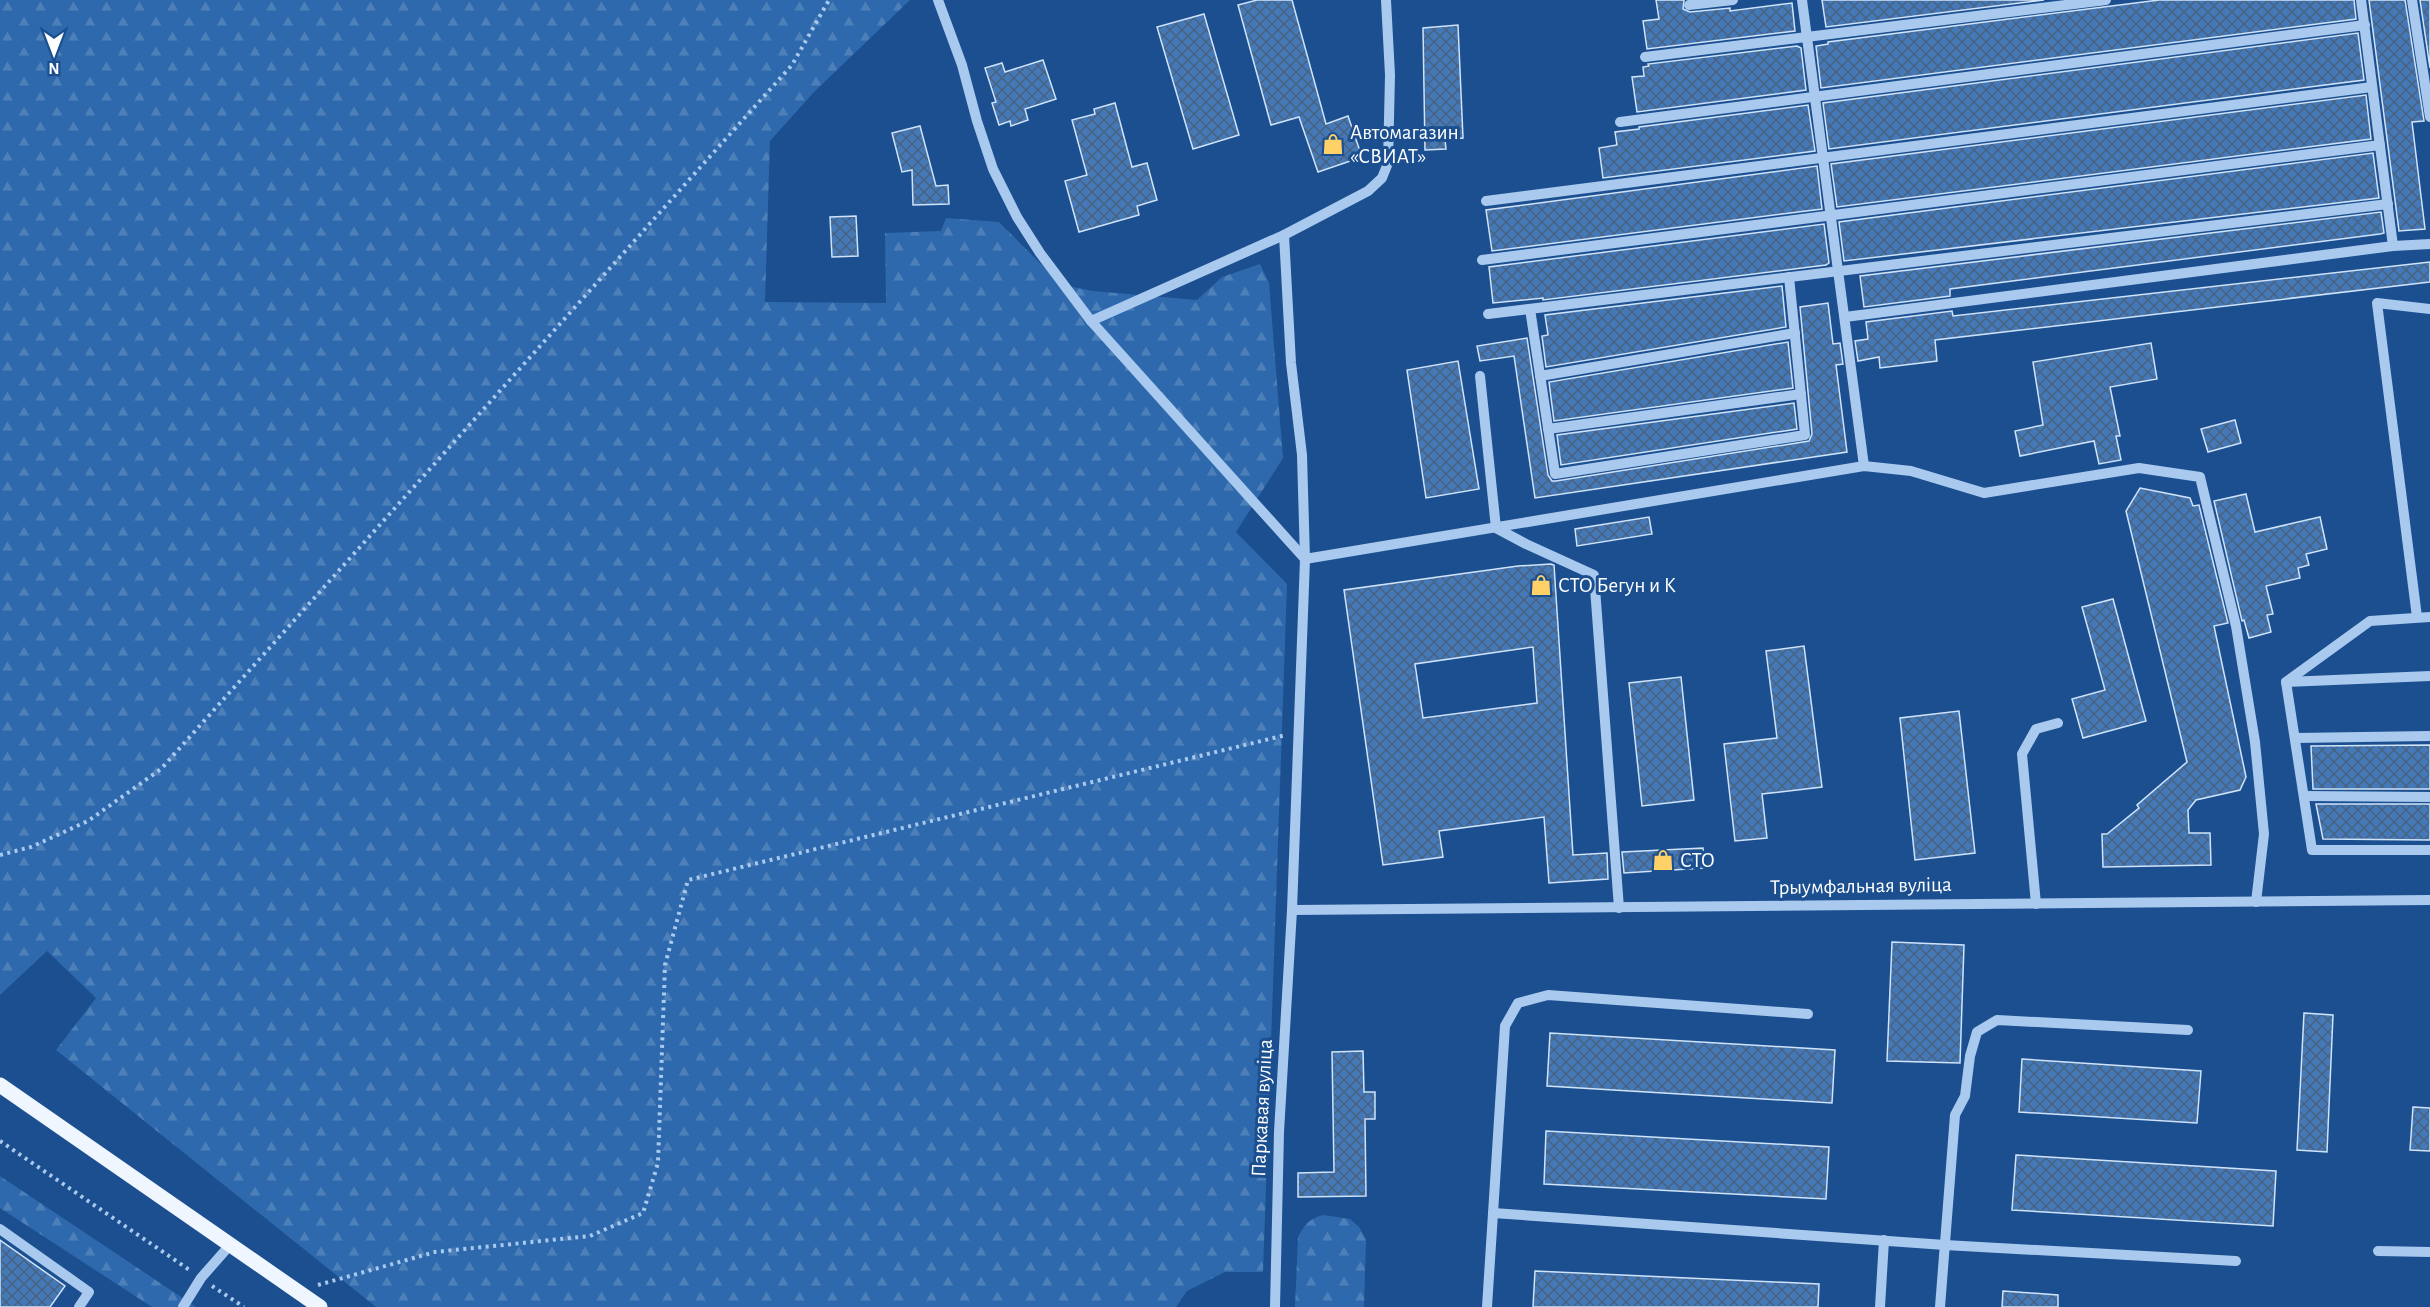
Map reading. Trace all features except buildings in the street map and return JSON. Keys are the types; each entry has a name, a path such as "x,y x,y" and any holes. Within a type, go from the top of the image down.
{"main road":[{"path":"0,1085 320,1307"}],"street":[{"path":"938,0 962,65 993,169 1017,217 1062,285 1091,321 1305,559 1864,466 1911,471 1984,493 2131,469 2184,473 2200,477 2236,626 2255,742 2264,834 2256,902"},
{"path":"1091,321 1284,235 1368,191 1382,178 1388,164 1390,75 1386,0"},
{"path":"1689,5 1733,0"},
{"path":"1802,0 1864,466"},
{"path":"1646,57 2106,0"},
{"path":"2361,0 2393,246"},
{"path":"2412,0 2430,117"},
{"path":"1620,122 2365,26"},
{"path":"1486,201 2372,87"},
{"path":"1482,260 2380,145"},
{"path":"1488,314 2388,204"},
{"name":"Паркавая вуліца","path":"1275,1307 1279,1132 1292,910 1305,559 1302,454 1291,363 1284,235"},
{"path":"1845,317 2393,246 2430,244"},
{"path":"1530,309 1555,474 1805,435 1790,277"},
{"path":"2417,617 2377,303 2430,309"},
{"path":"1540,376 1795,333"},
{"path":"1480,376 1496,528"},
{"path":"1548,429 1801,394"},
{"path":"1496,528 1594,575 1619,908"},
{"path":"2286,681 2370,621 2430,617"},
{"path":"2286,681 2430,676"},
{"path":"2286,681 2312,850 2430,850"},
{"path":"2036,904 2022,754 2036,729 2058,723"},
{"path":"2295,738 2430,736"},
{"path":"2304,796 2430,797"},
{"name":"Трыумфальная вуліца","path":"1292,910 2430,900"},
{"path":"1487,1307 1505,1026 1518,1003 1548,995 1808,1014"},
{"path":"1940,1307 1955,1115 1965,1096 1970,1056 1977,1032 1997,1020 2188,1030"},
{"path":"1493,1213 1945,1245 2236,1261"},
{"path":"0,1229 89,1292 79,1307"},
{"path":"1880,1307 1884,1240"},
{"path":"183,1307 201,1278 230,1245"},
{"path":"2379,1251 2430,1252"}],"path":[{"path":"0,855 31,847 88,821 161,769 792,65 829,0"},
{"path":"297,1291 435,1251 591,1236 643,1213 658,1163 665,965 688,880 1299,732"},
{"path":"0,1141 244,1307"}],"green space":[{"path":"0,0 910,0 814,92 770,141 765,302 886,303 885,233 941,231 946,218 999,222 1062,285 1093,291 1197,300 1222,277 1260,264 1269,283 1283,458 1236,532 1287,584 1263,1272 1225,1272 1187,1291 1176,1307 376,1307 56,1050 96,998 47,951 0,995"},
{"path":"0,1176 196,1307 152,1307 0,1208"},
{"path":"1323,1215 1350,1219 1359,1227 1366,1239 1364,1307 1295,1307 1298,1237 1308,1223"}],"place":[{"name":"Автомагазин «СВИАТ»","path":"1333,144"},
{"name":"СТО Бегун и К","path":"1541,585"},
{"name":"СТО","path":"1663,860"}]}
